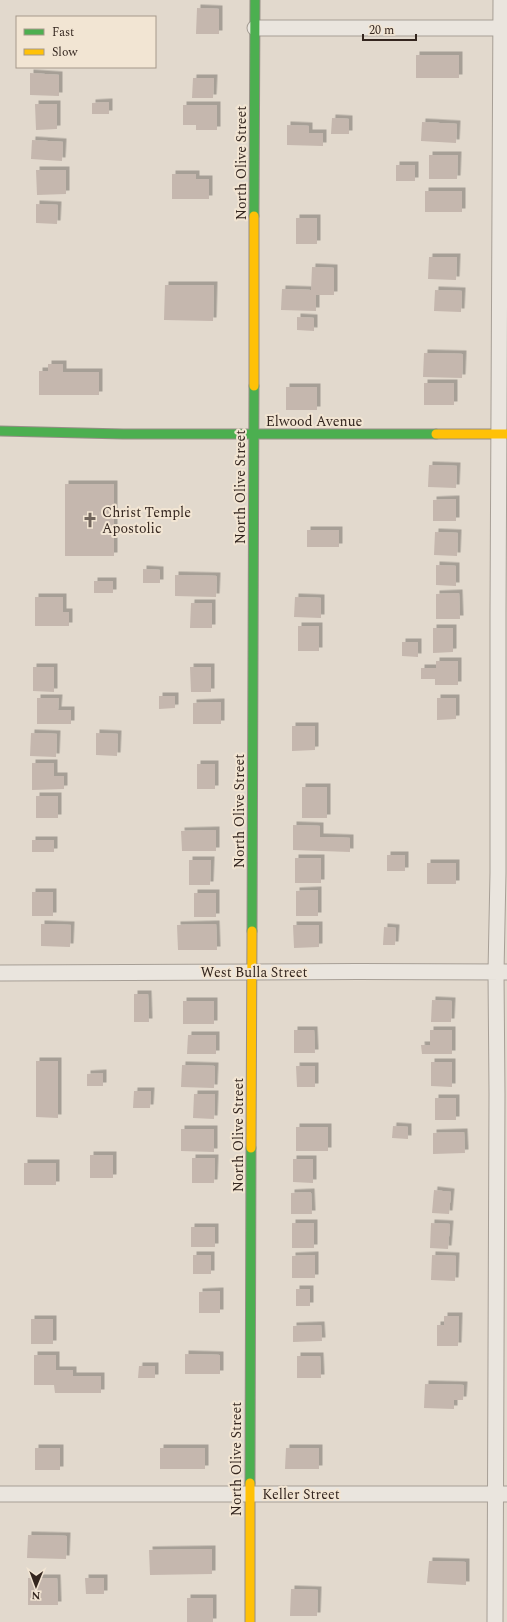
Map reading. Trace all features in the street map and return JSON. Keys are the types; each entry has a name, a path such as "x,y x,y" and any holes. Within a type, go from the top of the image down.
{"street":[{"name":"North Olive Street","path":"250,1622 255,434 255,0"},
{"path":"495,1622 501,1494 497,1102 501,972 498,873 498,613 503,434 504,28 501,0"},
{"path":"255,28 504,28"},
{"name":"Elwood Avenue","path":"0,431 124,434 503,434"},
{"name":"West Bulla Street","path":"0,973 252,973 371,971 501,972"},
{"name":"Keller Street","path":"0,1494 501,1494"}],"building":[{"path":"197,8 219,9 219,34 196,34"},
{"path":"416,55 459,55 459,78 416,78"},
{"path":"30,73 59,75 59,96 30,95"},
{"path":"193,78 214,78 213,98 192,98"},
{"path":"109,102 109,114 92,114 92,103"},
{"path":"35,104 57,104 57,129 36,130"},
{"path":"183,105 217,105 217,130 196,130 196,125 183,125"},
{"path":"332,118 349,119 349,134 331,134"},
{"path":"422,122 457,124 456,143 421,141"},
{"path":"287,125 309,126 309,133 323,133 323,146 287,145"},
{"path":"32,140 63,142 62,161 31,159"},
{"path":"429,155 458,155 457,179 429,179"},
{"path":"396,165 415,165 415,181 396,181"},
{"path":"36,170 66,170 66,194 37,195"},
{"path":"172,174 196,174 196,179 209,179 209,199 172,199"},
{"path":"425,191 462,191 462,212 425,212"},
{"path":"36,204 58,205 57,224 36,223"},
{"path":"296,218 317,218 317,244 296,244"},
{"path":"429,257 457,257 456,280 428,279"},
{"path":"312,267 334,268 334,295 316,295 316,311 281,310 282,289 311,290"},
{"path":"165,285 214,285 213,321 164,320"},
{"path":"435,290 462,291 461,312 434,311"},
{"path":"297,317 314,318 314,331 297,330"},
{"path":"424,353 463,354 462,378 423,377"},
{"path":"48,364 63,364 63,372 99,372 99,395 39,395 39,371 48,371"},
{"path":"424,383 454,383 454,405 424,405"},
{"path":"286,387 317,387 317,410 286,410"},
{"path":"429,465 457,466 456,488 428,487"},
{"name":"Christ Temple Apostolic","path":"65,484 114,484 114,556 65,556"},
{"path":"456,499 456,521 433,521 433,500"},
{"path":"307,530 339,530 339,547 307,547"},
{"path":"435,532 458,533 457,556 434,555"},
{"path":"436,565 456,566 456,586 436,585"},
{"path":"143,569 160,570 160,583 143,583"},
{"path":"175,575 217,576 216,597 175,596"},
{"path":"94,581 113,581 113,593 94,593"},
{"path":"459,593 460,619 436,619 436,594"},
{"path":"35,597 63,597 63,612 69,612 69,626 35,626"},
{"path":"295,597 321,598 321,618 294,617"},
{"path":"191,603 212,603 212,628 190,628"},
{"path":"298,626 319,626 319,651 298,651"},
{"path":"433,628 453,628 453,652 433,653"},
{"path":"402,642 418,642 418,657 402,656"},
{"path":"436,661 458,661 458,685 435,685 435,679 421,679 421,668 436,668"},
{"path":"33,667 54,667 54,692 33,691"},
{"path":"190,667 211,667 211,692 191,692"},
{"path":"159,696 175,696 175,708 159,709"},
{"path":"37,698 59,698 58,710 71,710 71,724 37,724"},
{"path":"437,698 456,698 456,719 437,720"},
{"path":"221,702 221,724 193,724 193,703"},
{"path":"292,726 315,726 315,750 292,751"},
{"path":"31,733 57,734 56,757 30,756"},
{"path":"96,733 118,734 117,756 96,755"},
{"path":"32,763 54,763 54,776 64,776 64,789 32,790"},
{"path":"197,764 215,764 215,789 197,789"},
{"path":"302,787 327,787 327,818 302,818"},
{"path":"36,796 58,796 58,818 36,818"},
{"path":"293,825 320,826 320,837 350,838 350,852 293,850"},
{"path":"216,830 216,851 182,851 181,831"},
{"path":"32,840 54,840 54,852 32,852"},
{"path":"387,855 405,855 405,871 387,871"},
{"path":"295,858 321,858 321,883 295,883"},
{"path":"189,860 211,860 210,885 189,885"},
{"path":"427,863 456,863 456,884 427,884"},
{"path":"318,890 318,916 296,916 296,891"},
{"path":"32,892 53,892 53,916 32,916"},
{"path":"194,893 216,893 216,917 194,917"},
{"path":"41,924 71,925 70,947 41,946"},
{"path":"216,924 217,950 178,950 177,925"},
{"path":"293,925 319,925 319,947 294,948"},
{"path":"384,927 396,928 395,945 383,945"},
{"path":"134,994 148,994 149,1022 134,1022"},
{"path":"432,1000 452,1001 451,1022 431,1022"},
{"path":"183,1001 214,1001 214,1024 183,1024"},
{"path":"294,1030 314,1030 315,1053 294,1053"},
{"path":"430,1030 452,1030 452,1054 422,1054 421,1045 430,1045"},
{"path":"188,1035 216,1035 216,1054 187,1054"},
{"path":"36,1061 58,1061 58,1118 36,1117"},
{"path":"431,1062 452,1062 452,1087 431,1086"},
{"path":"182,1065 215,1066 214,1088 181,1087"},
{"path":"296,1066 315,1066 315,1087 297,1087"},
{"path":"103,1073 103,1086 87,1086 87,1074"},
{"path":"134,1091 151,1091 150,1108 133,1108"},
{"path":"194,1094 215,1094 214,1119 193,1118"},
{"path":"435,1098 456,1098 456,1120 435,1120"},
{"path":"393,1126 408,1127 408,1139 392,1138"},
{"path":"296,1127 328,1127 328,1151 296,1151"},
{"path":"181,1129 214,1129 214,1152 181,1151"},
{"path":"464,1132 465,1153 433,1154 433,1133"},
{"path":"90,1155 113,1155 113,1178 90,1178"},
{"path":"192,1158 215,1158 214,1183 192,1183"},
{"path":"293,1159 313,1159 313,1183 293,1182"},
{"path":"24,1163 56,1163 56,1185 24,1185"},
{"path":"434,1190 451,1192 449,1214 432,1213"},
{"path":"311,1192 312,1214 291,1214 291,1193"},
{"path":"292,1223 314,1223 314,1248 292,1248"},
{"path":"431,1223 450,1224 448,1249 430,1248"},
{"path":"191,1227 215,1227 215,1247 191,1247"},
{"path":"193,1255 211,1255 211,1274 193,1274"},
{"path":"315,1255 315,1278 292,1278 292,1256"},
{"path":"432,1255 456,1256 455,1281 431,1280"},
{"path":"296,1289 310,1289 310,1306 296,1306"},
{"path":"220,1291 220,1313 199,1313 199,1292"},
{"path":"444,1316 459,1316 458,1346 437,1346 437,1325 444,1325"},
{"path":"31,1319 53,1319 53,1344 31,1344"},
{"path":"321,1325 322,1341 293,1342 293,1326"},
{"path":"185,1354 220,1355 220,1374 185,1374"},
{"path":"34,1355 56,1355 56,1370 73,1370 73,1376 101,1376 101,1393 55,1393 54,1385 34,1385"},
{"path":"297,1356 320,1356 321,1378 297,1378"},
{"path":"139,1366 155,1366 155,1378 138,1378"},
{"path":"425,1384 464,1385 463,1400 454,1400 454,1409 424,1408"},
{"path":"35,1448 60,1448 60,1470 35,1470"},
{"path":"160,1448 205,1448 205,1469 160,1469"},
{"path":"286,1448 319,1448 319,1469 285,1469"},
{"path":"28,1535 67,1536 66,1559 27,1558"},
{"path":"212,1549 212,1574 150,1575 149,1550"},
{"path":"429,1561 466,1562 466,1585 427,1583"},
{"path":"28,1578 57,1578 58,1605 28,1605"},
{"path":"85,1578 104,1578 104,1594 86,1594"},
{"path":"291,1589 318,1590 317,1616 290,1616"},
{"path":"187,1598 213,1598 213,1622 187,1622"}],"traffic: fast":[{"path":"254,216 255,0"},
{"path":"252,931 254,386"},
{"path":"0,431 123,434 436,434"},
{"path":"250,1483 251,1148"}],"traffic: slow":[{"path":"254,216 254,386"},
{"path":"436,434 507,434"},
{"path":"251,1148 252,931"},
{"path":"250,1483 250,1622"}],"place":[{"name":"Christ Temple Apostolic","path":"90,520"}]}
